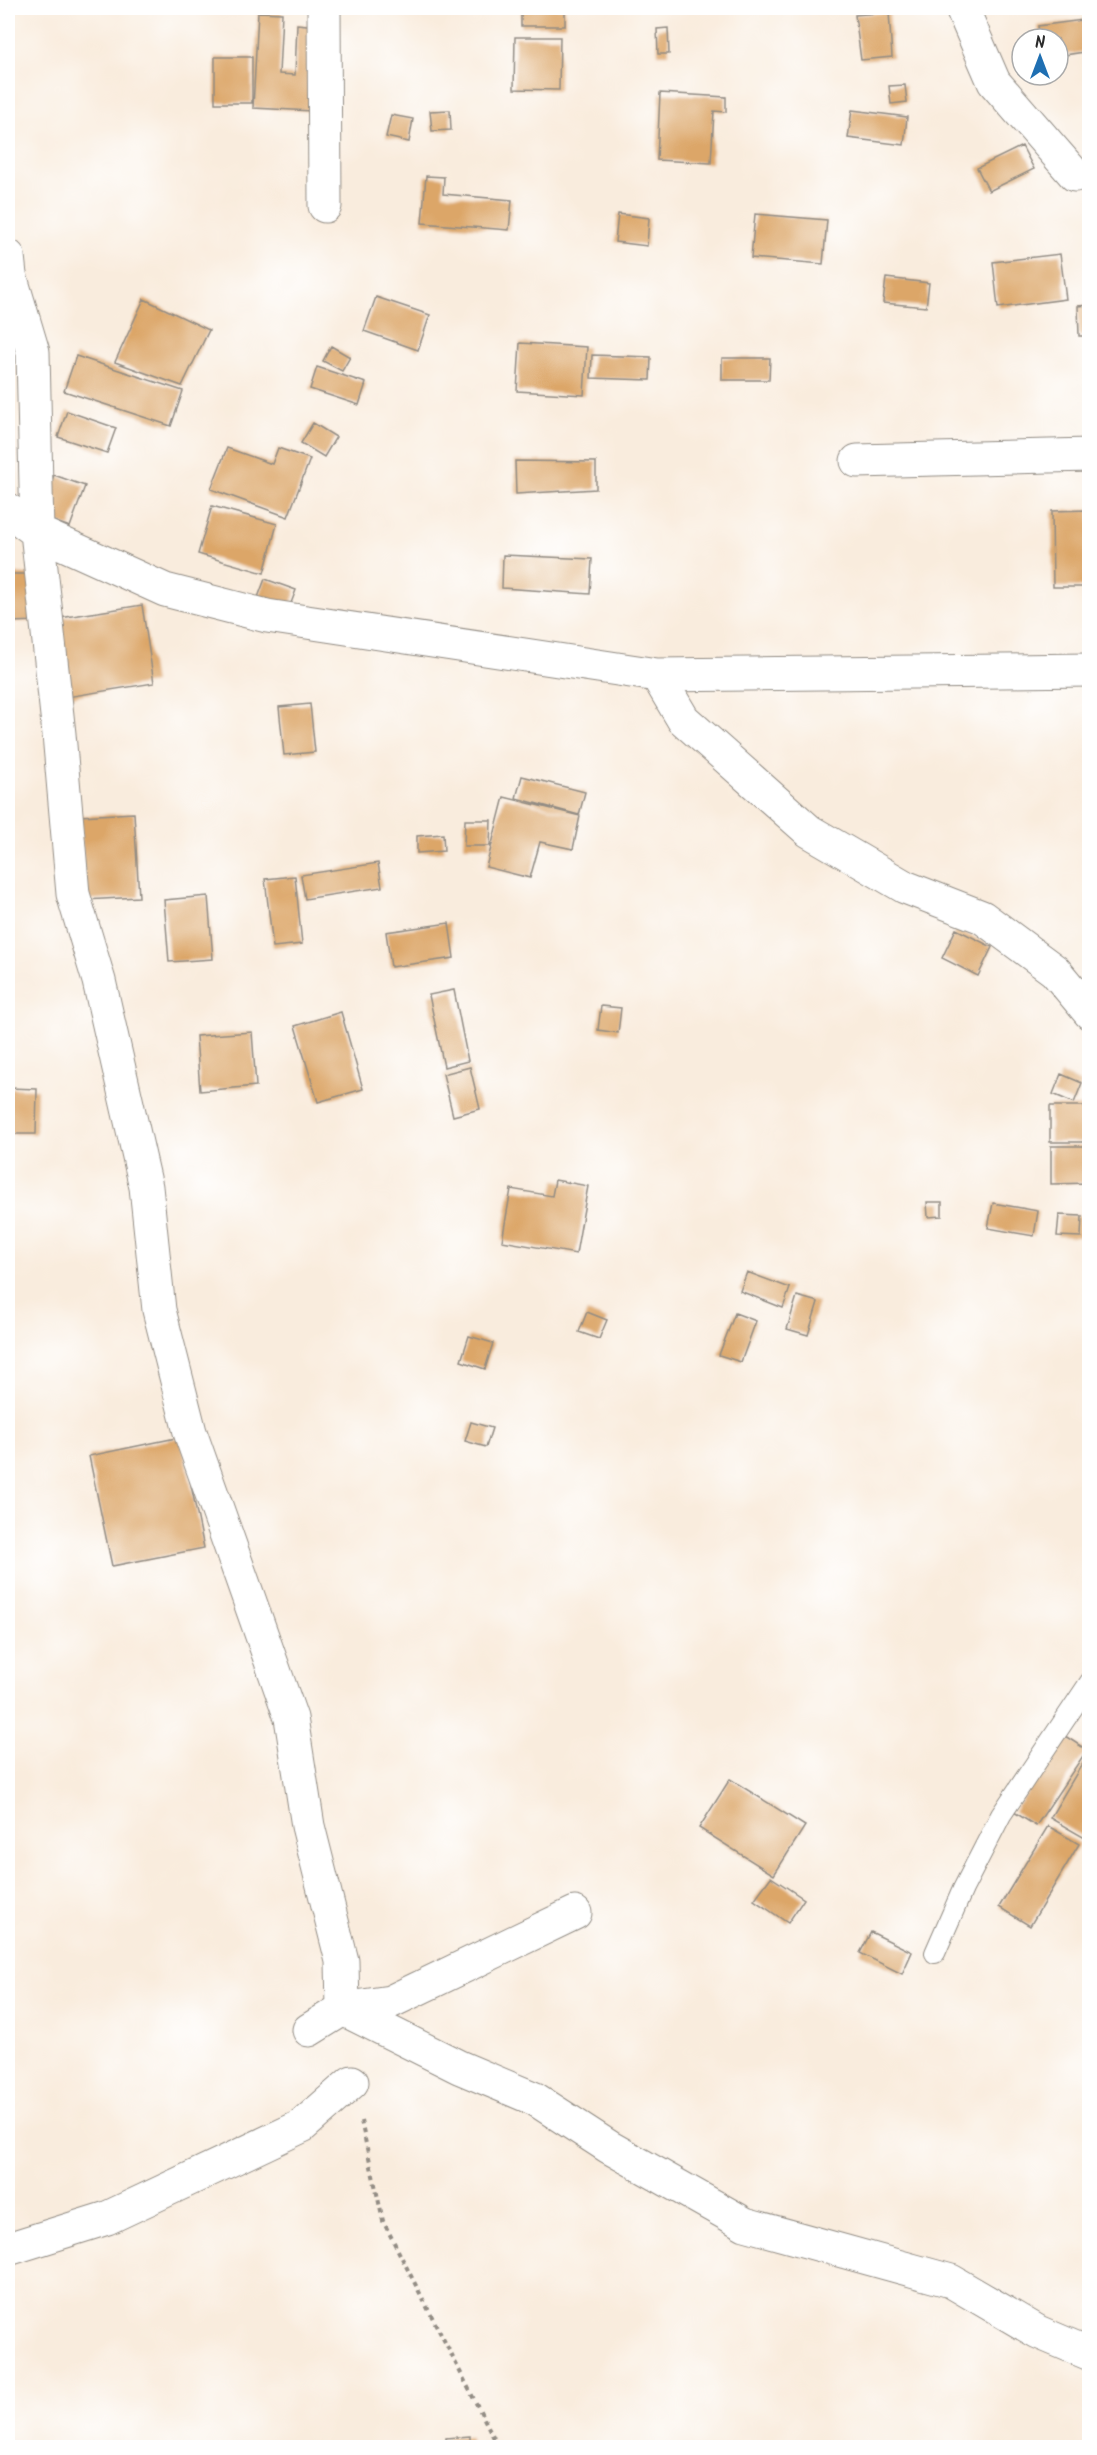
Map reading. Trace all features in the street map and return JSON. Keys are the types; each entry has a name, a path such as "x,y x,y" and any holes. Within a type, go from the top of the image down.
{"street":[{"path":"324,8 325,206"},
{"path":"962,8 994,82 1075,175"},
{"path":"8,256 10,275 33,352 37,532 59,734 73,894 99,981 146,1187 159,1310 190,1432 291,1718 308,1826 342,1961 343,2009"},
{"path":"857,461 1089,455"},
{"path":"8,510 37,532 165,590 267,616 657,675 1089,670"},
{"path":"657,675 683,719 809,831 905,887 982,917 1055,971 1089,1013"},
{"path":"309,2030 343,2009 390,2002 575,1913"},
{"path":"343,2009 459,2067 535,2099 609,2147 745,2224 951,2281 1038,2332 1089,2354"},
{"path":"8,2249 107,2218 302,2126 352,2082"}],"lane":[{"path":"934,1953 963,1889 1001,1815 1089,1682"}],"path":[{"path":"352,2082 384,2222 499,2448"}],"building":[{"path":"521,8 565,8 565,26 521,26"},
{"path":"258,12 282,13 279,74 295,75 297,24 317,26 313,111 253,108"},
{"path":"889,12 892,57 861,60 855,15"},
{"path":"1090,19 1090,51 1070,54 1070,27 1038,26"},
{"path":"668,28 669,54 658,54 657,29"},
{"path":"515,37 560,37 559,90 514,89"},
{"path":"215,57 252,57 252,103 215,103"},
{"path":"905,85 907,102 891,104 889,86"},
{"path":"660,93 726,97 726,112 714,111 711,163 657,160"},
{"path":"450,110 451,130 432,131 430,111"},
{"path":"852,110 907,117 904,145 848,138"},
{"path":"391,115 413,119 409,142 386,137"},
{"path":"1022,146 1034,169 989,191 977,168"},
{"path":"426,176 444,177 443,194 512,200 509,230 422,223"},
{"path":"618,214 649,218 647,246 615,242"},
{"path":"755,214 827,220 823,264 751,258"},
{"path":"1060,254 1066,299 998,308 993,262"},
{"path":"886,278 929,283 926,307 883,303"},
{"path":"376,297 430,315 418,350 364,331"},
{"path":"144,299 209,330 182,386 115,362"},
{"path":"1090,305 1090,336 1079,336 1078,306"},
{"path":"520,343 587,347 584,395 517,391"},
{"path":"331,346 350,357 342,371 323,361"},
{"path":"592,355 651,357 650,380 591,378"},
{"path":"76,356 183,391 171,426 64,391"},
{"path":"722,358 770,358 769,380 722,380"},
{"path":"317,367 366,383 359,405 310,389"},
{"path":"67,411 116,428 107,453 58,437"},
{"path":"313,423 336,437 324,457 301,443"},
{"path":"227,448 272,464 278,448 310,459 288,517 211,489"},
{"path":"515,461 596,462 596,489 516,494"},
{"path":"54,475 85,486 70,527 39,516"},
{"path":"212,506 277,524 264,573 198,554"},
{"path":"1090,510 1090,587 1053,587 1052,511"},
{"path":"503,555 592,559 590,594 502,588"},
{"path":"8,574 35,574 41,621 8,622"},
{"path":"265,579 296,590 285,619 254,608"},
{"path":"142,605 154,683 61,698 54,619"},
{"path":"310,704 315,752 284,755 279,707"},
{"path":"522,776 585,792 579,815 516,798"},
{"path":"504,797 580,816 573,849 540,842 530,878 486,867"},
{"path":"134,813 139,897 85,900 80,816"},
{"path":"465,820 491,820 490,846 464,846"},
{"path":"443,834 444,851 417,853 417,836"},
{"path":"378,863 382,887 305,899 301,875"},
{"path":"295,876 302,944 273,947 265,879"},
{"path":"208,896 213,959 169,962 164,900"},
{"path":"449,923 454,958 391,967 386,932"},
{"path":"956,929 992,947 978,976 942,958"},
{"path":"454,990 468,1061 444,1067 429,995"},
{"path":"601,1006 621,1008 618,1033 598,1030"},
{"path":"341,1012 363,1089 318,1102 295,1026"},
{"path":"252,1032 256,1086 200,1091 196,1036"},
{"path":"470,1067 480,1109 453,1116 443,1074"},
{"path":"1061,1074 1082,1083 1074,1103 1053,1094"},
{"path":"8,1088 37,1089 36,1134 8,1134"},
{"path":"1050,1106 1090,1106 1090,1142 1050,1142"},
{"path":"1051,1146 1090,1146 1090,1183 1051,1184"},
{"path":"555,1180 588,1186 576,1254 502,1241 511,1189 552,1196"},
{"path":"927,1202 942,1202 942,1216 928,1217"},
{"path":"993,1203 1038,1211 1034,1236 988,1228"},
{"path":"1059,1215 1082,1216 1081,1237 1057,1236"},
{"path":"747,1272 790,1288 783,1308 740,1291"},
{"path":"797,1296 818,1302 808,1335 787,1329"},
{"path":"587,1312 607,1320 599,1339 579,1332"},
{"path":"735,1313 756,1321 741,1362 719,1355"},
{"path":"469,1336 493,1343 485,1369 461,1361"},
{"path":"471,1422 492,1428 486,1447 465,1441"},
{"path":"181,1437 204,1548 112,1566 89,1456"},
{"path":"1065,1736 1087,1750 1036,1826 1014,1812"},
{"path":"1088,1754 1090,1755 1090,1841 1050,1818"},
{"path":"730,1779 805,1826 774,1875 699,1828"},
{"path":"1048,1826 1079,1844 1030,1926 999,1907"},
{"path":"771,1877 804,1899 788,1923 754,1900"},
{"path":"871,1932 912,1952 902,1974 860,1953"},
{"path":"470,2436 470,2448 446,2448 446,2438"}]}
